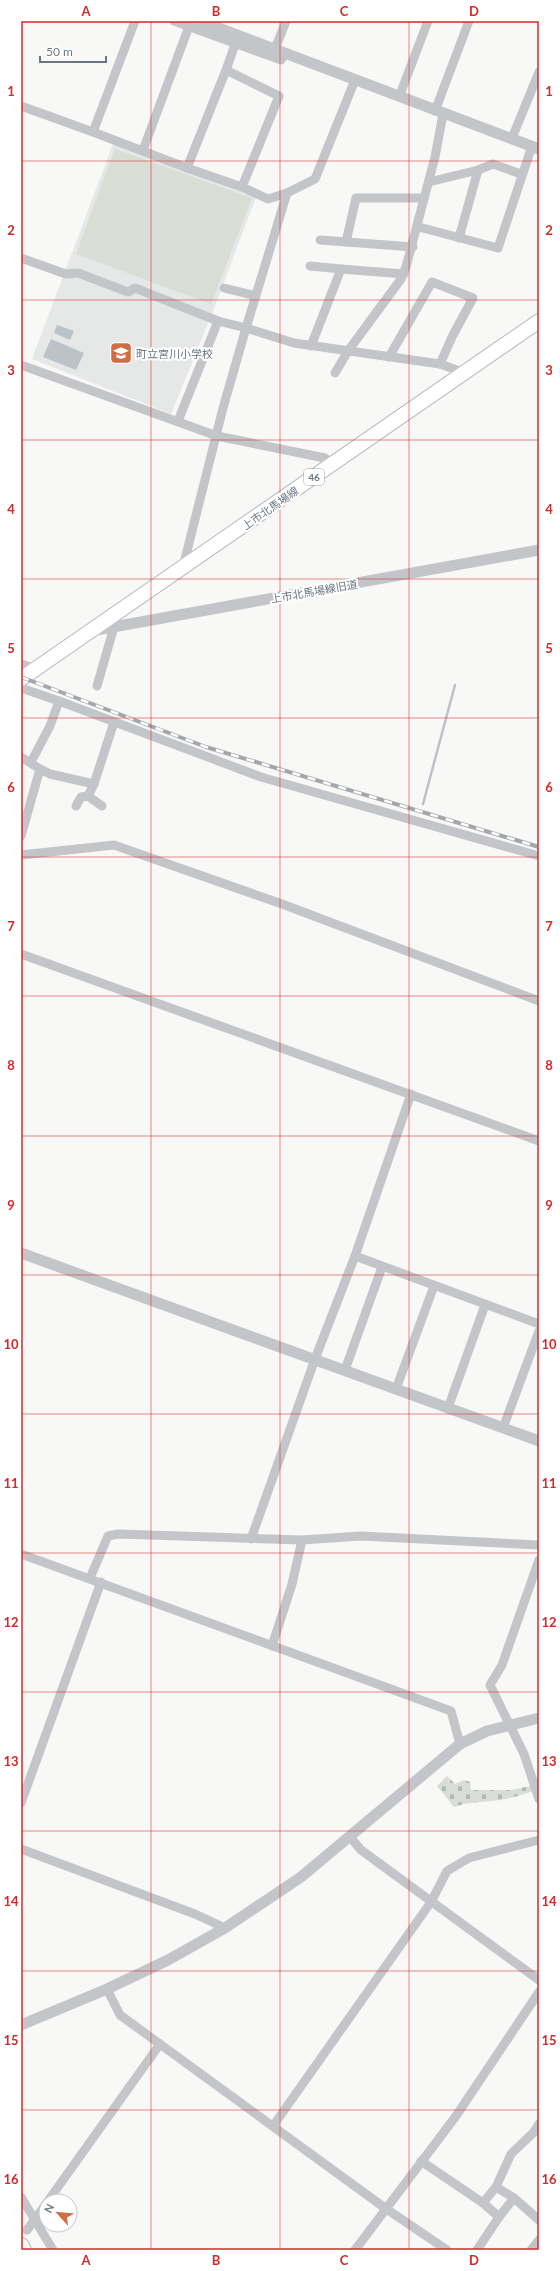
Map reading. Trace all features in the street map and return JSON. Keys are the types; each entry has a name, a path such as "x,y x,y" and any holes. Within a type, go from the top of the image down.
{"highway":[{"path":"21,2246 23,2250"}],"main road":[{"name":"上市北馬場線","path":"21,679 183,569 539,322"}],"street":[{"path":"93,132 135,21"},
{"path":"174,21 190,24 237,40 280,51 535,148 521,174 498,248 419,227"},
{"path":"200,21 221,25 237,40"},
{"path":"280,51 286,21"},
{"path":"399,97 428,21"},
{"path":"335,373 348,351 404,274 419,227 424,198 429,182 439,112 469,21"},
{"path":"143,150 190,24"},
{"path":"187,168 237,40"},
{"path":"226,70 279,96 242,187"},
{"path":"512,138 539,72"},
{"path":"21,106 242,187 268,199 287,193 315,179 354,80"},
{"path":"429,182 478,170 494,164 521,174"},
{"path":"459,238 478,170"},
{"path":"183,569 246,328 287,193"},
{"path":"346,242 356,198 424,198"},
{"path":"320,240 413,247"},
{"path":"21,258 66,274 78,273 128,292 134,288 218,321 294,343 440,364 465,373"},
{"path":"310,266 404,274"},
{"path":"311,346 341,269"},
{"path":"389,357 432,282 473,298 453,335 440,364"},
{"path":"224,288 256,296"},
{"path":"178,421 218,321"},
{"path":"21,364 217,436 326,458 332,465"},
{"name":"上市北馬場線旧道","path":"89,632 539,550"},
{"path":"97,686 114,627"},
{"path":"21,664 36,669"},
{"path":"21,688 261,777 539,856"},
{"path":"31,762 50,726 59,701"},
{"path":"88,796 94,784 114,722"},
{"path":"21,758 31,762 50,774 94,784"},
{"path":"21,836 40,769"},
{"path":"76,806 81,797 88,796 102,806"},
{"path":"21,855 114,845 289,907 539,1001"},
{"path":"21,954 539,1141"},
{"path":"251,1539 315,1359 355,1256 411,1094"},
{"path":"21,1253 539,1441"},
{"path":"355,1256 539,1324"},
{"path":"345,1370 382,1267"},
{"path":"396,1389 434,1286"},
{"path":"448,1408 485,1305"},
{"path":"503,1428 539,1331"},
{"path":"90,1578 108,1536 118,1534 302,1540 361,1536 539,1546"},
{"path":"272,1646 292,1584 302,1540"},
{"path":"21,1554 451,1711 460,1744"},
{"path":"539,1560 502,1665 490,1685 524,1754 539,1799"},
{"path":"21,1803 101,1582"},
{"path":"21,2025 106,1989 168,1960 225,1928 301,1876 350,1837 460,1744 487,1731 508,1724 539,1718"},
{"path":"350,1837 361,1850 539,1980"},
{"path":"273,2126 431,1902 447,1871 469,1858 539,1840"},
{"path":"21,1849 195,1914 225,1928"},
{"path":"106,1989 120,2015 385,2208 447,2250"},
{"path":"355,2250 385,2208 456,2116 539,1992"},
{"path":"54,2193 160,2044"},
{"path":"483,2203 496,2187 511,2154 534,2132 539,2124"},
{"path":"421,2161 483,2203 500,2217"},
{"path":"496,2187 514,2198 539,2220"},
{"path":"21,2197 53,2250"},
{"path":"477,2250 514,2198"},
{"path":"27,2230 38,2215"},
{"path":"531,2250 539,2240"}],"shaded area":[{"path":"113,144 256,197 212,314 171,414 32,359"},
{"path":"57,325 74,331 70,340 54,333"},
{"path":"51,339 84,353 76,370 43,357"}],"green space":[{"path":"115,149 252,198 211,304 76,254"},
{"path":"447,1776 455,1784 464,1780 470,1782 471,1790 512,1790 530,1786 533,1791 507,1799 468,1803 454,1807 437,1786"}],"waterway":[{"path":"423,804 455,685"}],"railway":[{"path":"21,677 206,747 539,847"}],"place":[{"name":"町立宮川小学校","path":"121,353"}]}
